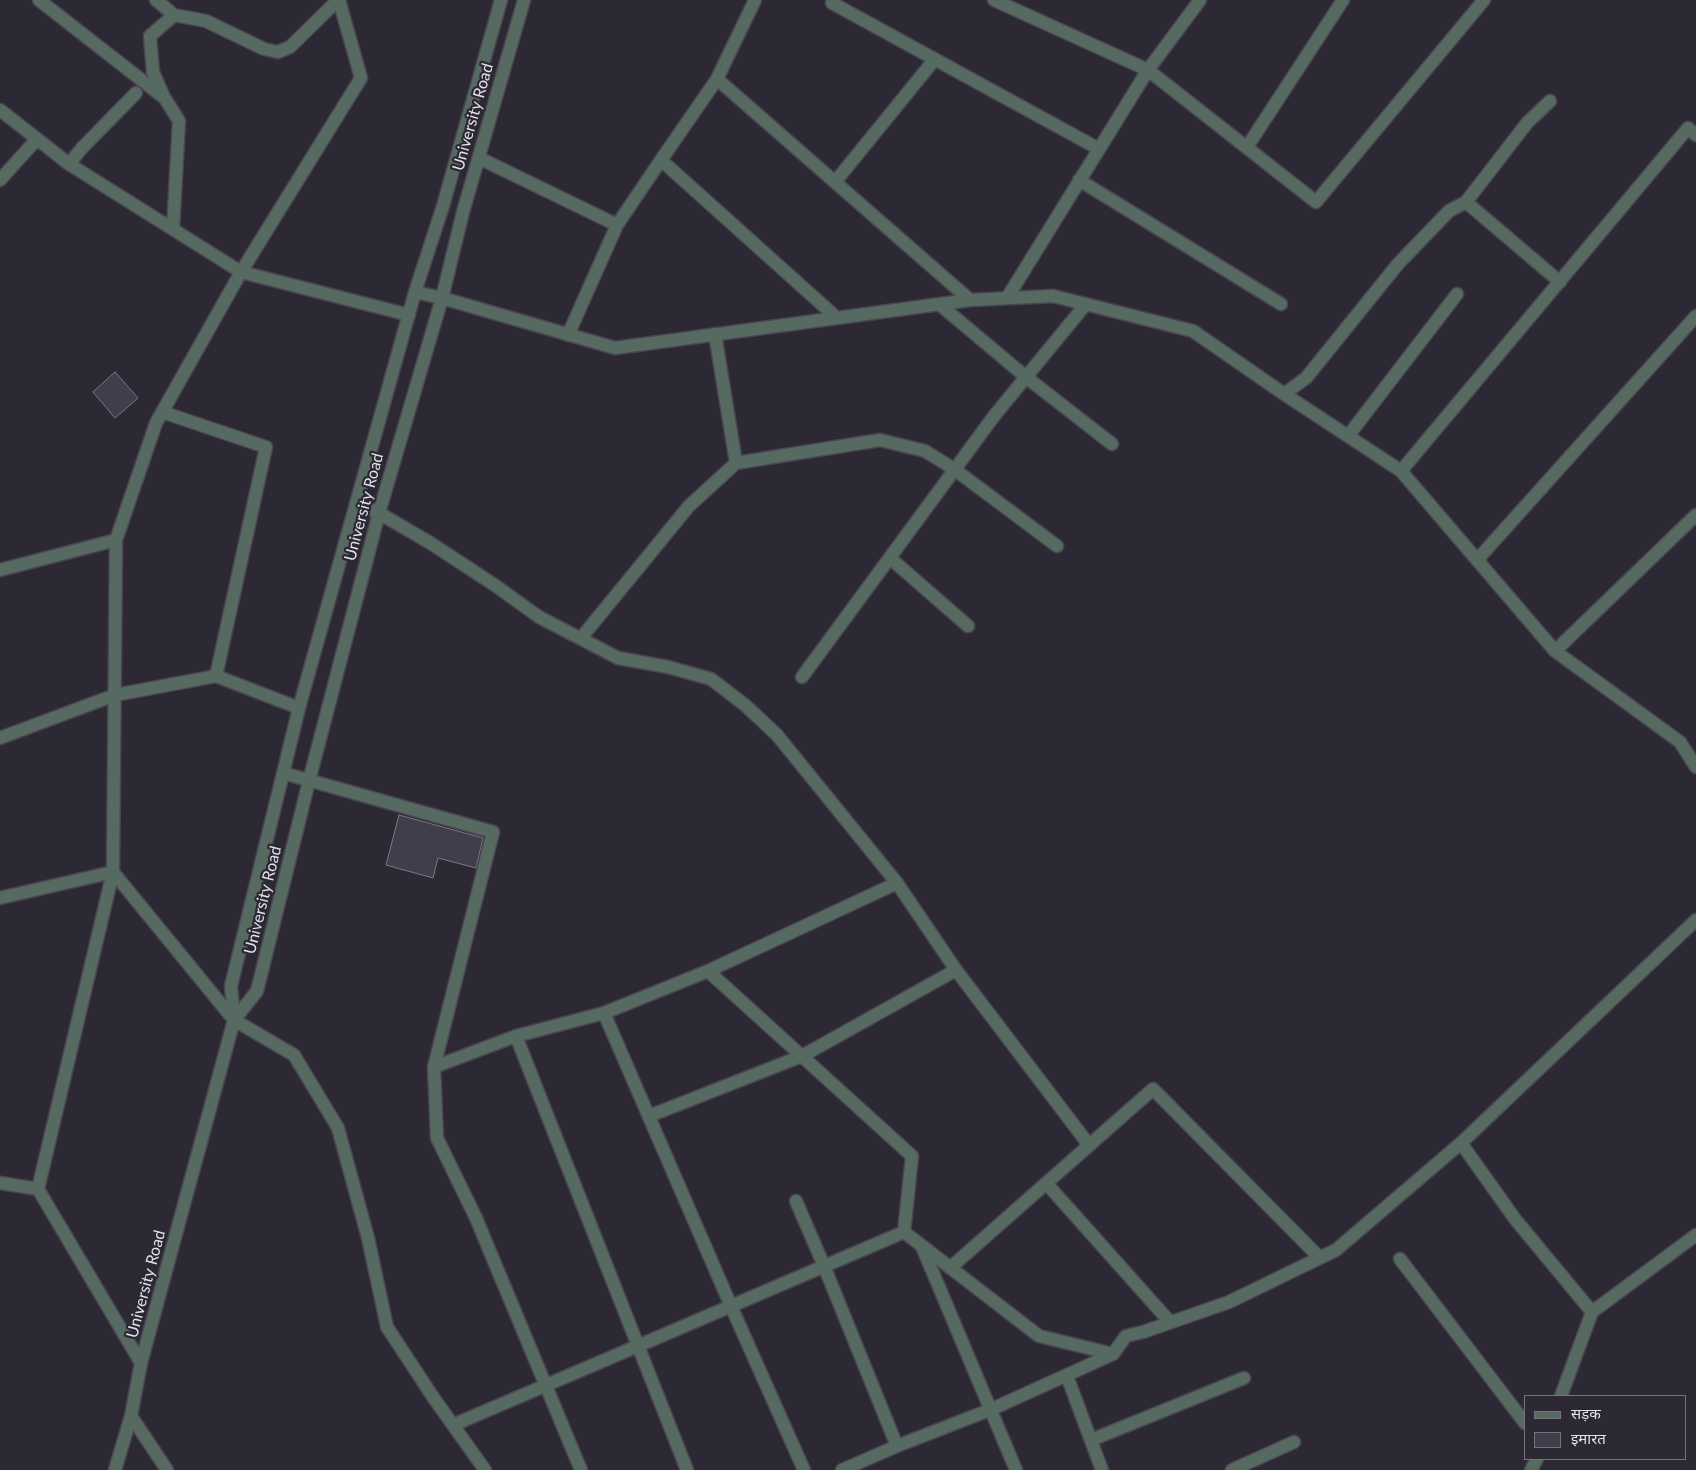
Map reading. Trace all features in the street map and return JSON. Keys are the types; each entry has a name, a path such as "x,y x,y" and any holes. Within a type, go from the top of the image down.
{"street":[{"path":"39,0 164,97"},
{"path":"141,1363 38,1189 113,872 116,540 156,423 241,272 361,78 339,0 290,47 278,52 264,48 206,21 174,15 156,0"},
{"name":"University Road","path":"115,1470 131,1416 141,1363 234,1020 230,986 299,708 415,292 443,206 502,0"},
{"name":"University Road","path":"234,1020 257,990 379,513 442,298 463,212 524,0"},
{"path":"568,335 617,225 717,79 755,0"},
{"path":"834,0 832,2 1099,150"},
{"path":"994,0 1148,70 1316,202 1484,0"},
{"path":"1007,298 1148,70 1200,0"},
{"path":"1246,147 1343,0"},
{"path":"173,229 179,120 164,97 153,72 150,36 174,15"},
{"path":"835,182 935,59"},
{"path":"717,79 970,300"},
{"path":"69,164 82,148 136,93"},
{"path":"1284,394 1306,378 1398,264 1449,212 1466,202 1527,123 1550,101"},
{"path":"0,110 69,164 241,272 409,315"},
{"path":"1401,471 1688,128 1696,135"},
{"path":"0,180 37,139"},
{"path":"479,158 617,225"},
{"path":"661,160 836,318"},
{"path":"1079,180 1281,304"},
{"path":"1466,202 1560,282"},
{"path":"415,292 442,298 615,348 970,300 1053,296 1193,331 1401,471 1555,651 1680,742 1696,767"},
{"path":"1348,436 1457,294"},
{"path":"939,304 1026,377 1112,444"},
{"path":"802,676 994,416 1086,304"},
{"path":"1477,560 1696,316"},
{"path":"715,334 736,463"},
{"path":"162,412 266,447 216,676"},
{"path":"581,638 690,506 736,463 880,440 925,451 954,469 1057,546"},
{"path":"357,504 379,513 432,544 539,617 618,658 668,667 711,679 745,705 783,742 897,883 956,970 1089,1145"},
{"path":"1555,651 1696,515"},
{"path":"0,570 116,540"},
{"path":"890,558 968,626"},
{"path":"0,738 115,695 216,676 299,708"},
{"path":"283,773 494,832 434,1067 438,1138 476,1218 581,1470"},
{"path":"0,898 113,872"},
{"path":"113,872 234,1020 294,1055 338,1128 368,1238 386,1327 484,1470"},
{"path":"434,1067 516,1036 604,1013 708,971 897,883"},
{"path":"842,1470 897,1446 992,1409 1067,1376 1113,1354 1126,1336 1230,1302 1336,1250 1461,1144 1696,920"},
{"path":"648,1116 802,1056 956,970"},
{"path":"708,971 912,1156 904,1232"},
{"path":"604,1013 804,1470"},
{"path":"516,1036 687,1470"},
{"path":"950,1268 1153,1089 1320,1258"},
{"path":"1461,1144 1516,1219 1592,1312"},
{"path":"0,1183 38,1189"},
{"path":"1046,1183 1170,1322"},
{"path":"796,1201 897,1446"},
{"path":"453,1425 904,1232"},
{"path":"904,1232 1039,1336 1113,1354"},
{"path":"1561,1395 1592,1312 1696,1235"},
{"path":"922,1246 1016,1470"},
{"path":"1400,1259 1524,1423"},
{"path":"1067,1376 1102,1470"},
{"path":"1091,1440 1244,1378"},
{"path":"131,1416 167,1470"},
{"path":"1232,1470 1294,1442"}],"building":[{"path":"115,372 138,398 115,418 93,392"},
{"path":"399,815 483,838 476,868 438,858 433,878 386,865"}]}
